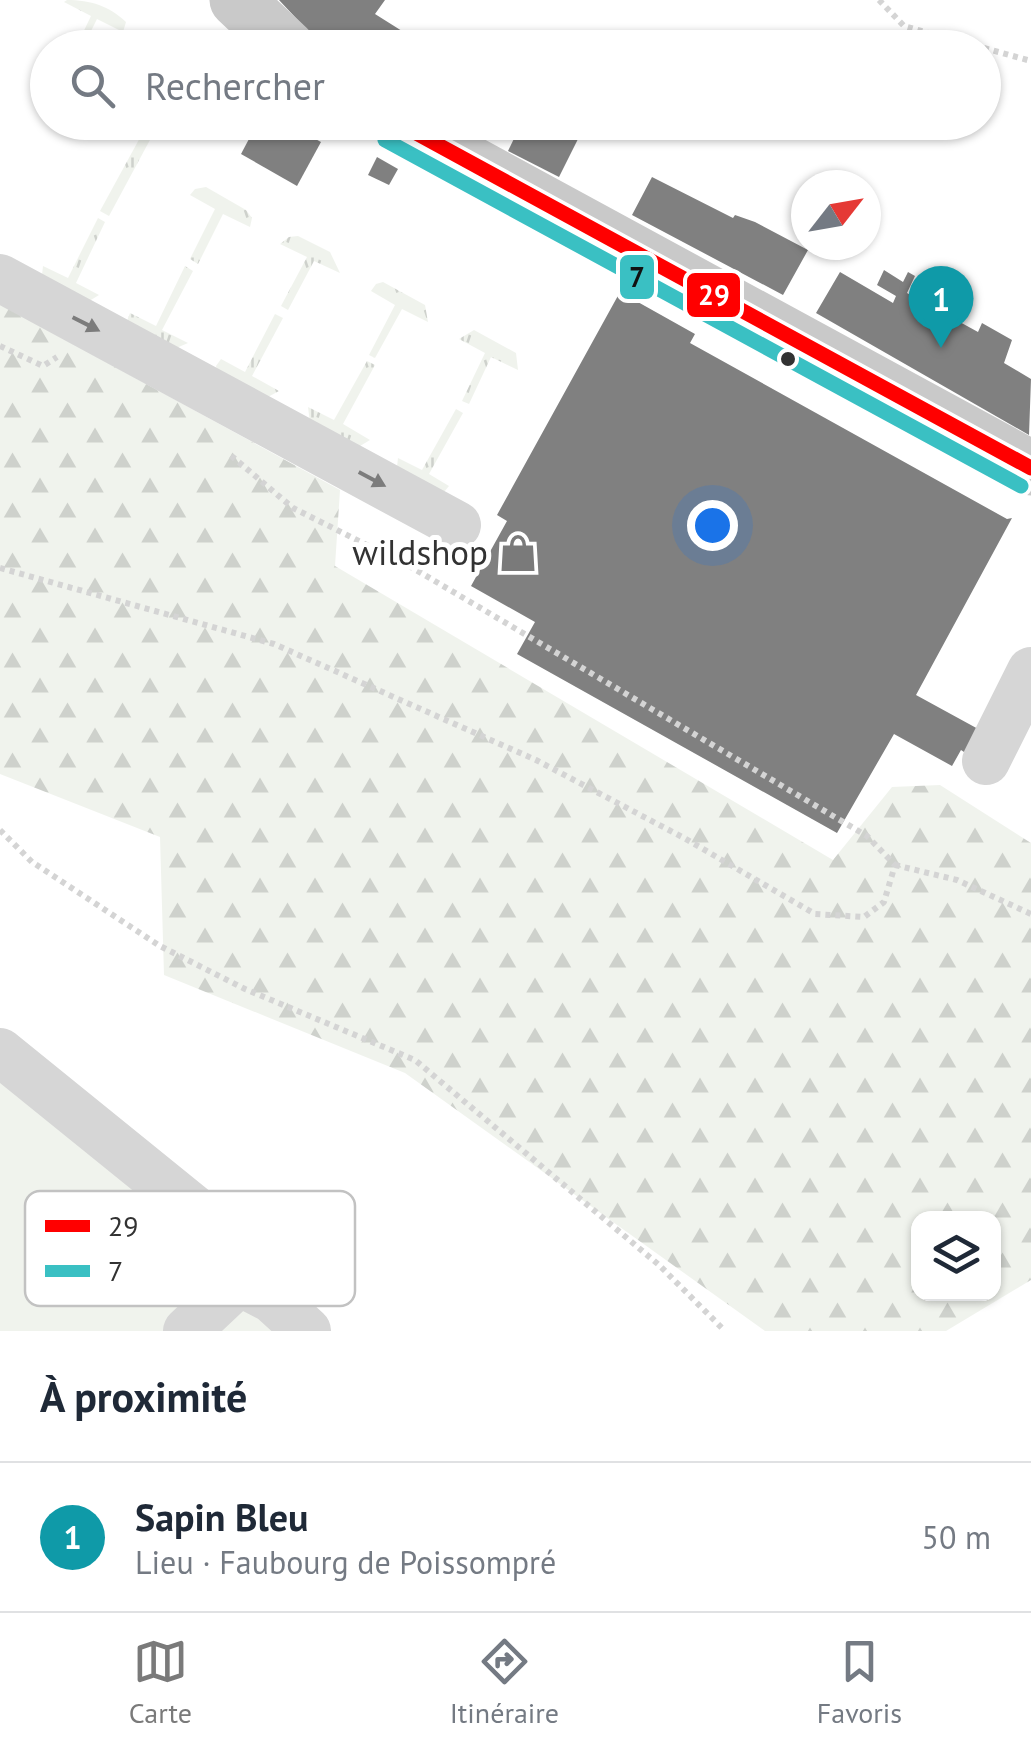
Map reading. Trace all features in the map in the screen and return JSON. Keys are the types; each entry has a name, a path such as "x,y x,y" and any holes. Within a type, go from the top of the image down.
{"main road":[{"path":"237,0 269,30"},
{"path":"429,140 1031,468"}],"street":[{"path":"0,278 457,525"},
{"path":"986,761 1031,670"},
{"path":"0,1052 172,1191"},
{"path":"187,1331 214,1306"},
{"path":"280,1306 307,1331"}],"path":[{"path":"878,0 904,26 918,30"},
{"path":"1001,53 1031,62"},
{"path":"224,450 293,508 412,567 867,836 895,865 957,880 1031,914"},
{"path":"0,568 274,644 536,760 684,838 814,914 864,916 884,902 895,865"},
{"path":"0,830 32,862 160,946 245,989 415,1060 658,1265 725,1331"}],"green space":[{"path":"64,2 106,8 126,22 124,30 97,19 92,30 84,30 91,16"},
{"path":"139,140 150,140 109,216 100,211"},
{"path":"206,187 246,210 252,218 250,227 223,214 198,264 190,259 215,209 190,195 195,189"},
{"path":"98,218 105,222 76,283 99,295 86,303 42,275 43,266 68,278"},
{"path":"298,236 330,252 340,273 314,261 288,310 281,306 307,257 280,244"},
{"path":"185,266 193,271 162,330 188,343 174,349 127,321 130,313 156,326"},
{"path":"383,282 425,305 428,322 402,309 375,358 369,355 395,305 371,291"},
{"path":"0,304 340,490 335,566 833,860 892,787 940,785 1031,843 1031,1280 1001,1298 1001,1211 911,1211 911,1301 996,1301 946,1331 765,1331 405,1073 164,975 160,837 0,774"},
{"path":"275,314 283,318 252,376 279,391 266,398 216,366 221,359 245,372"},
{"path":"474,330 516,353 518,370 491,357 469,404 462,401 485,353 459,339"},
{"path":"367,361 375,365 343,424 370,440 355,449 310,423 308,407 334,420"},
{"path":"456,409 463,413 429,474 449,486 444,492 397,467 398,458 422,470"},
{"path":"0,1064 156,1191 25,1191 25,1306 296,1306 327,1331 0,1331"}],"building":[{"path":"279,0 385,0 375,14 400,30 307,30"},
{"path":"248,140 321,142 297,186 241,154"},
{"path":"513,140 578,140 559,177 508,151"},
{"path":"377,157 398,169 389,185 368,175"},
{"path":"652,177 733,218 735,215 755,222 791,241 791,260 802,260 783,295 632,215"},
{"path":"884,270 903,282 908,272 915,276 907,293 978,332 982,323 1012,340 1004,363 1031,379 1029,435 816,313 840,272 893,303 896,296 877,285"},
{"path":"620,292 695,334 690,343 1007,519 1012,518 916,695 980,730 967,754 961,750 952,766 894,734 837,833 517,654 535,622 471,586 507,521 497,515"}],"transit line":[{"name":"7","path":"385,140 1021,486"},
{"name":"29","path":"429,140 1031,468"}],"place":[{"name":"Sapin Bleu","path":"941,348"},
{"name":"wildshop","path":"518,553"}]}
